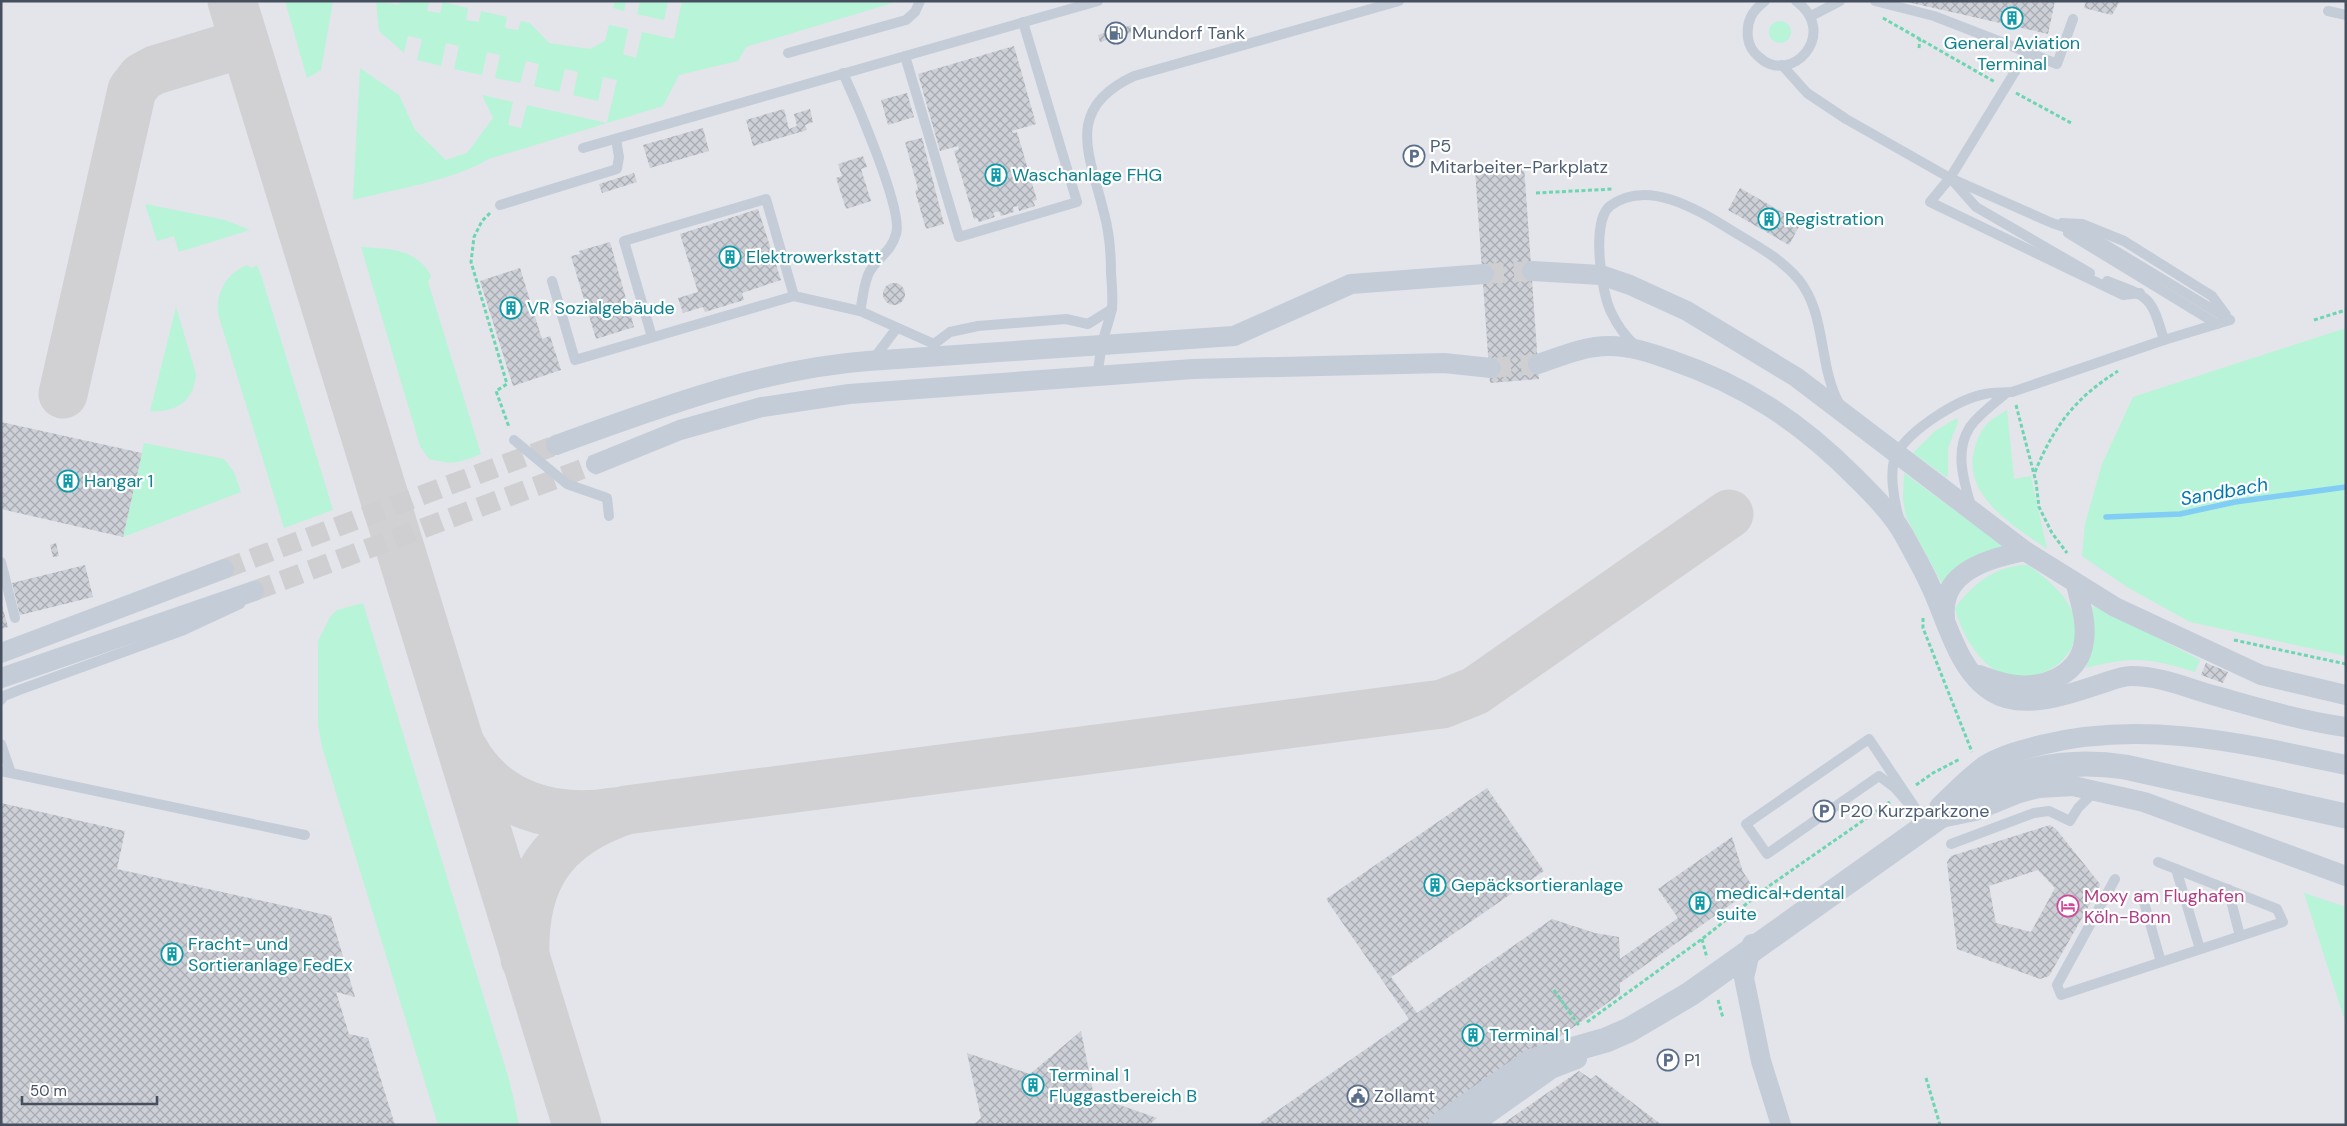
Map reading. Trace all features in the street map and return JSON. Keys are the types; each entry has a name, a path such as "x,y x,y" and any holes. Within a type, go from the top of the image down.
{"street":[{"path":"1532,271 1601,275 1648,292 1687,311 1796,378 2025,551 2115,607 2261,675 2346,695"},
{"path":"556,445 670,404 753,380 841,363 1234,336 1351,284 1484,274"},
{"path":"1538,364 1590,347 1612,346 1641,350 1706,372 1756,397 1798,425 1863,484 1903,533 1926,576 1957,647 1972,673 1992,692 2019,700 2066,695 2126,676 2140,676 2171,681 2243,703 2323,724 2346,727"},
{"path":"596,464 680,430 762,407 849,394 1193,369 1444,363 1490,368"},
{"path":"1945,619 1944,607 1946,596 1965,573 1990,558 2025,551"},
{"path":"1,653 224,569"},
{"path":"1972,673 2014,685 2028,686 2049,682 2072,668 2080,657 2084,641 2084,621 2076,584"},
{"path":"1,678 254,591"},
{"path":"2243,703 2245,688 2261,675"},
{"path":"1472,1125 1551,1069 1625,1042 1682,1000 1753,940 1924,821 1985,766 2014,752 2071,737 2130,734 2191,735 2346,764"},
{"path":"1440,1125 1532,1061 1606,1040 1629,1030 1690,994 1960,802 1989,785 2011,776 2052,765 2085,763 2110,765 2346,816"},
{"path":"1924,821 1975,811 2019,793 2039,788 2073,786 2144,802 2346,876"},
{"path":"2317,809 2346,809"},
{"path":"1753,940 1744,978 1761,1061 1781,1125"}],"lane":[{"path":"788,53 906,20 915,12 920,1"},
{"path":"583,148 1098,1"},
{"path":"1097,375 1102,345 1112,309 1111,272 1105,215 1086,148 1086,131 1091,114 1102,97 1116,84 1134,76 1400,1"},
{"path":"1765,1 1755,8 1749,18 1748,41 1754,52 1762,60 1782,65 1793,63 1803,57 1810,48 1814,38 1814,26 1811,16 1796,1"},
{"path":"1811,16 1840,1"},
{"path":"1875,1 1934,16 2057,64 2073,19"},
{"path":"2328,11 2346,15"},
{"path":"905,56 959,237 1077,202 1023,22"},
{"path":"2027,52 1950,178 1930,202 2122,295 2140,293"},
{"path":"1782,65 1807,93 1827,107 1950,178 2052,223 2098,240 2230,320 2006,393 1986,394 1967,399 1918,429 1896,454 1893,491 1903,533"},
{"path":"844,72 874,144 895,215 897,232 889,251 869,271 860,311"},
{"path":"500,205 617,169 619,157 616,139"},
{"path":"1950,178 1976,207 2100,279 2140,293 2154,306 2164,340"},
{"path":"1641,350 1626,337 1610,311 1601,275 1600,224 1608,208 1618,201 1634,196 1654,196 1682,204 1717,222 1782,261 1800,282 1810,302 1818,323 1829,378 1835,397 1847,417"},
{"path":"652,338 624,241 766,199 794,296"},
{"path":"2052,223 2217,324"},
{"path":"552,281 575,360 794,296 860,311 896,329 934,344 950,332 978,326 1066,319 1088,324 1112,309"},
{"path":"868,361 878,353 896,329"},
{"path":"1972,510 1962,474 1962,446 1970,427 2006,393"},
{"path":"514,440 567,484 607,498 609,516"},
{"path":"1,562 15,618"},
{"path":"1,700 4,696 19,690 184,630 239,606 254,591"},
{"path":"1869,739 1906,791 1924,821 1894,787 1879,776 1767,854 1746,824 1869,739"},
{"path":"1,744 6,772 305,835"},
{"path":"1951,844 2034,813 2048,811 2070,821 2078,808 2095,791"},
{"path":"2116,879 2057,985 2061,995 2283,922 2277,909 2158,862"},
{"path":"2176,869 2200,949"},
{"path":"2228,889 2240,936"},
{"path":"2142,895 2161,962"}],"path":[{"path":"1876,14 2073,124"},
{"path":"1882,25 1883,18"},
{"path":"1918,48 1920,39"},
{"path":"1957,68 1960,62"},
{"path":"500,205 487,216 477,229 472,245 471,262 507,384 496,391 514,440"},
{"path":"2314,320 2346,310"},
{"path":"2034,473 2048,440 2065,416 2084,396 2122,369"},
{"path":"1962,728 1973,753"},
{"path":"1554,990 1580,1027 1702,939"},
{"path":"1926,1078 1940,1125"}],"shaded area":[{"path":"1,1 2346,1 2346,1125 1,1125"}],"green space":[{"path":"285,1 333,1 321,70 307,78"},
{"path":"376,1 399,5 400,1 429,1 427,11 440,13 443,2 468,8 466,20 479,22 481,11 507,17 505,28 518,30 521,21 530,23 549,43 590,49 605,41 609,25 628,29 623,54 636,58 642,32 674,39 682,1 899,1 746,47 738,61 679,75 663,106 489,159 474,167 441,179 353,200 360,68 399,95 415,130 446,160 467,153 493,118 482,95 513,102 508,125 521,128 527,105 607,123 617,80 603,77 598,101 573,95 578,72 565,69 559,92 534,86 539,64 526,61 520,83 495,78 500,55 487,52 482,75 454,69 459,46 446,43 441,66 417,60 422,39 408,36 404,53 379,31"},
{"path":"615,1 626,1 624,11 613,8"},
{"path":"640,1 668,1 664,20 637,14"},
{"path":"1780,21 1788,24 1791,32 1788,40 1780,43 1772,40 1769,32 1772,24"},
{"path":"145,204 225,220 250,230 179,252 174,236 157,241"},
{"path":"361,247 382,248 410,255 425,267 431,276 428,282 481,454 461,461 444,462 429,459 420,446"},
{"path":"247,265 251,268 257,265 262,278 333,510 284,528 218,314 219,298 224,285 233,273"},
{"path":"176,307 196,374 195,383 192,391 182,403 168,410 150,411"},
{"path":"2346,328 2346,656 2190,622 2127,587 2082,556 2085,524 2102,464 2133,397"},
{"path":"2007,410 2014,479 2031,476 2047,549 2020,530 1993,507 1982,494 1975,480 1972,464 1978,437 1988,423"},
{"path":"1957,418 1958,422 1948,448 1948,475 1946,477 1913,453 1935,431"},
{"path":"144,443 224,459 234,472 241,492 123,537"},
{"path":"1904,473 2006,548 1945,589 1906,517 1903,499"},
{"path":"2028,565 2052,584 2067,602 2076,625 2075,639 2069,652 2060,662 2048,670 2034,675 2019,677 1995,670 1979,656 1961,627 1955,608 1970,591 1996,572 2006,568"},
{"path":"363,603 510,1083 519,1125 438,1125 322,747 318,725 318,641 330,617 337,610"},
{"path":"2096,605 2200,660 2195,672 2153,661 2141,660 2129,660 2086,668 2094,638 2092,608"},
{"path":"2304,893 2346,907 2346,1024"}],"building":[{"name":"General Aviation Terminal","path":"1903,1 2055,1 2048,34"},
{"path":"2086,1 2120,1 2112,15 2084,8"},
{"name":"Mundorf Tank","path":"1132,25 1134,32 1100,42 1098,35"},
{"path":"1014,46 1036,124 1012,131 1013,133 1017,132 1037,200 1033,201 1035,206 1019,211 1018,206 1013,207 1014,212 1001,216 999,211 993,213 995,217 979,222 977,218 974,219 954,151 959,149 958,146 940,151 918,74"},
{"path":"907,93 914,117 888,125 881,100"},
{"path":"784,109 789,129 797,126 794,114 810,109 813,122 805,125 807,130 753,146 746,120"},
{"path":"703,128 709,151 650,168 643,145"},
{"path":"922,138 944,224 926,229 915,191 918,189 905,142"},
{"path":"863,156 867,167 861,169 871,201 846,209 836,178 842,176 838,164"},
{"path":"1524,166 1539,379 1490,383 1475,170"},
{"path":"634,173 637,182 602,193 599,184"},
{"name":"Registration","path":"1740,188 1801,223 1789,245 1728,210"},
{"name":"Elektrowerkstatt","path":"758,209 781,280 742,293 744,300 705,312 703,307 683,313 678,298 698,292 680,234"},
{"path":"610,242 634,327 596,339 571,256 580,254 579,251"},
{"name":"VR Sozialgebäude","path":"520,268 542,339 550,336 561,370 513,386 480,281"},
{"path":"894,283 902,286 905,294 902,302 894,305 886,302 883,294 886,286"},
{"name":"Hangar 1","path":"1,422 142,453 123,537 1,509"},
{"path":"56,543 59,556 53,557 50,545"},
{"path":"85,565 93,597 20,615 12,583"},
{"path":"1,602 8,627 1,629"},
{"path":"2206,663 2228,672 2223,683 2201,675"},
{"path":"1487,788 1544,871 1391,977 1417,1013 1552,919 1595,933 1619,937 1620,959 1678,918 1658,889 1732,837 1743,872 1754,888 1620,983 1620,994 1436,1125 1257,1125 1409,1019 1326,899"},
{"name":"Fracht- und Sortieranlage FedEx","path":"1,803 125,831 117,869 331,916 355,997 336,992 349,1034 368,1038 395,1125 1,1125"},
{"name":"Moxy am Flughafen Köln-Bonn","path":"2050,825 2056,829 2100,884 2049,976 2040,979 1957,949 1947,862 1951,856","holes":["2038,870 2055,888 2031,932 1996,923 1989,886"]},
{"name":"Terminal 1 Fluggastbereich B","path":"1081,1031 1094,1096 1157,1118 1149,1125 973,1125 981,1118 967,1053 1030,1074"},
{"path":"1579,1071 1591,1079 1596,1075 1662,1125 1501,1125"}],"waterway":[{"name":"Sandbach","path":"2106,517 2180,514 2235,502 2346,487"}],"taxiway":[{"path":"232,1 577,1125"},
{"path":"63,394 132,90 142,77 155,70 244,43"},
{"path":"525,959 525,931 529,906 536,884 546,865 560,848 578,833 600,820 626,810 1442,704 1475,691 1729,514"},
{"path":"464,750 477,769 492,785 528,806 549,812 570,814 592,815 614,812"}],"tunnel":[{"path":"1484,274 1532,271"},
{"path":"1491,368 1538,364"},
{"path":"224,569 556,445"},
{"path":"254,591 596,464"}],"place":[{"name":"General Aviation Terminal","path":"2012,18"},
{"name":"Mundorf Tank","path":"1116,33"},
{"name":"P5 Mitarbeiter-Parkplatz","path":"1414,156"},
{"name":"Waschanlage FHG","path":"996,175"},
{"name":"Registration","path":"1769,219"},
{"name":"Elektrowerkstatt","path":"730,257"},
{"name":"VR Sozialgebäude","path":"511,308"},
{"name":"Hangar 1","path":"68,481"},
{"name":"P20 Kurzparkzone","path":"1824,811"},
{"name":"Gepäcksortieranlage","path":"1435,885"},
{"name":"medical+dental suite","path":"1700,903"},
{"name":"Moxy am Flughafen Köln-Bonn","path":"2068,906"},
{"name":"Fracht- und Sortieranlage FedEx","path":"172,954"},
{"name":"Terminal 1","path":"1473,1035"},
{"name":"P1","path":"1668,1060"},
{"name":"Terminal 1 Fluggastbereich B","path":"1033,1085"},
{"name":"Zollamt","path":"1358,1096"}]}
